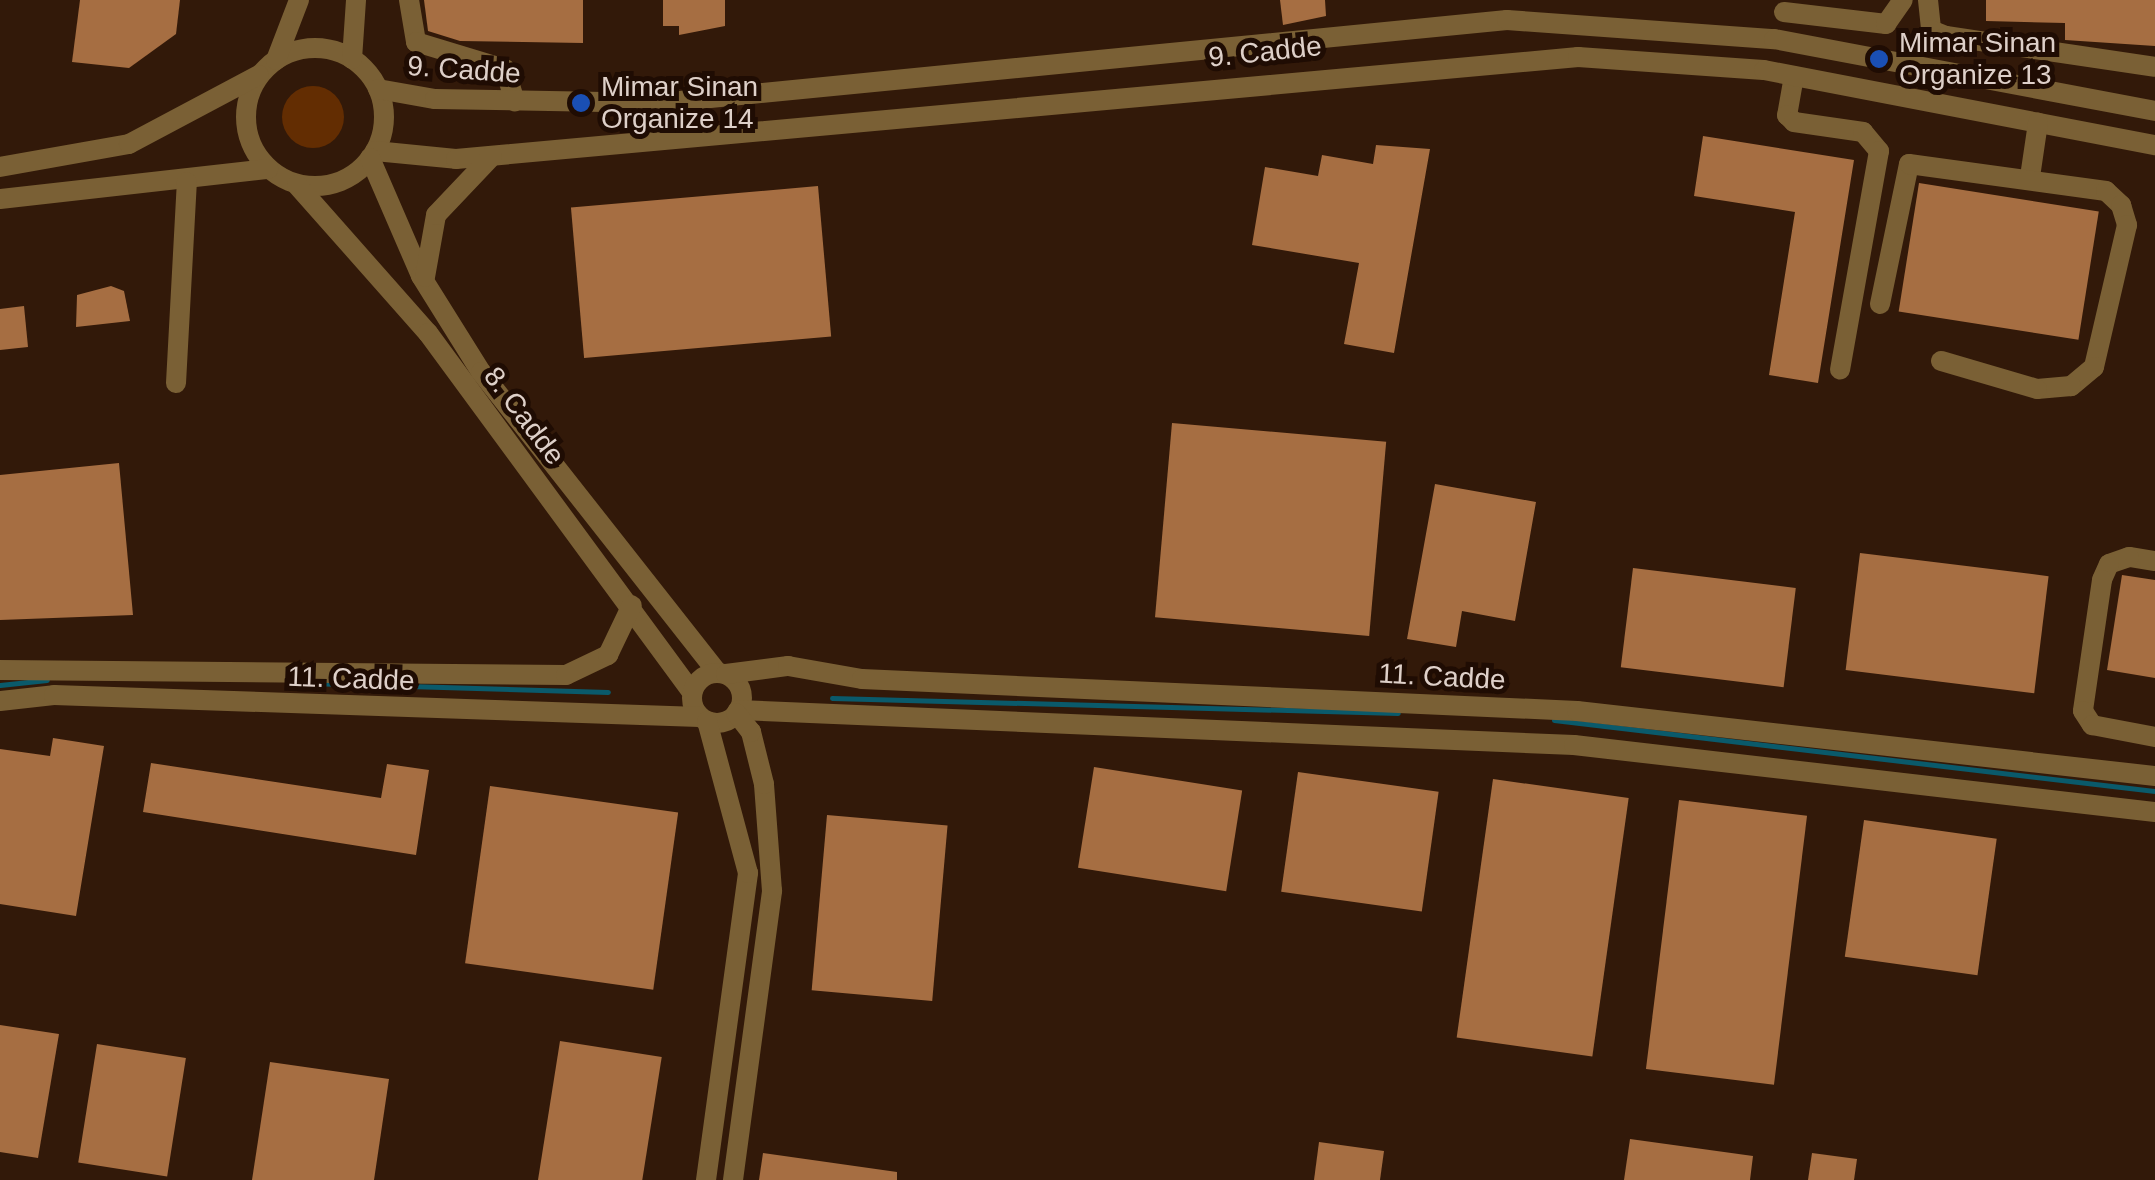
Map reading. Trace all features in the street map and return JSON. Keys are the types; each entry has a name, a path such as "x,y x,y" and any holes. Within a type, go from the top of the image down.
{"lane":[{"path":"0,167 129,144 269,66 314,48 352,59 378,90 384,122 372,154 342,181 298,184 268,168 246,122 269,66 299,0"},
{"path":"352,59 356,0"},
{"path":"410,0 416,42 505,70 514,102"},
{"path":"1782,40 1784,6 1872,25 1896,18 1904,0"},
{"path":"1928,0 1930,30 2155,67"},
{"name":"9. Cadde","path":"378,90 514,102 660,103 1507,20 1782,40 2155,111"},
{"path":"1866,56 1872,25"},
{"path":"1994,80 1999,44"},
{"name":"9. Cadde","path":"372,154 492,155 1455,61 1640,59 1794,76 2155,145"},
{"path":"1794,76 1787,114 1794,122 1862,132 1879,151 1840,370"},
{"path":"2030,178 2038,124"},
{"name":"8. Cadde","path":"372,154 426,284 480,372 721,673 742,694 737,712"},
{"path":"426,284 436,215 492,155"},
{"path":"1880,304 1898,183 1909,164 2106,191 2120,205 2127,225 2106,348 2071,386 2037,389 1941,362"},
{"path":"0,200 188,182 268,168"},
{"path":"176,383 188,182"},
{"name":"8. Cadde","path":"298,184 428,333 632,605 692,693 704,719"},
{"path":"2155,562 2129,558 2102,580 2083,711 2092,724 2155,736"},
{"name":"11. Cadde","path":"0,670 566,674 608,654 632,605"},
{"name":"11. Cadde","path":"721,673 788,666 862,679 1577,711 2155,776"},
{"path":"692,693 721,673"},
{"name":"11. Cadde","path":"0,701 54,695 704,719 737,712"},
{"path":"732,1180 772,890 764,784 737,712 1574,744 2155,812"},
{"path":"704,719 748,873 706,1180"}],"shaded area":[{"path":"0,0 2155,0 2155,1180 0,1180"},
{"path":"313,86 335,95 344,117 335,139 313,148 291,139 282,117 291,95"}],"building":[{"path":"80,0 180,0 176,34 129,68 72,62"},
{"path":"424,0 583,0 583,43 460,41 428,31"},
{"path":"663,0 725,0 725,26 679,35 679,26 663,26"},
{"path":"1280,0 1325,0 1326,16 1283,25"},
{"path":"1986,0 2155,0 2155,46 2065,40 2065,23 1986,21"},
{"path":"1703,136 1854,160 1818,383 1769,375 1795,212 1694,196"},
{"path":"1376,145 1430,149 1394,353 1344,344 1359,263 1252,245 1265,167 1318,176 1322,155 1373,164"},
{"path":"1919,183 2099,211 2078,340 1899,311"},
{"path":"818,186 831,336 584,358 571,208"},
{"path":"111,286 124,291 130,321 76,327 77,295"},
{"path":"24,306 28,347 0,350 0,309"},
{"path":"1172,423 1386,442 1369,636 1155,617"},
{"path":"119,463 133,615 0,620 0,475"},
{"path":"1435,484 1536,502 1515,621 1462,611 1456,647 1407,639"},
{"path":"1860,553 2049,576 2034,693 1846,670"},
{"path":"1633,568 1796,588 1784,687 1621,667"},
{"path":"2122,575 2155,580 2155,678 2107,670"},
{"path":"53,738 104,746 76,916 0,904 0,749 50,756"},
{"path":"151,763 381,798 387,764 429,770 416,855 143,812"},
{"path":"1094,767 1242,790 1226,891 1078,868"},
{"path":"1298,772 1439,792 1422,912 1281,892"},
{"path":"1493,779 1629,798 1592,1057 1457,1037"},
{"path":"490,786 678,812 653,990 465,963"},
{"path":"1679,800 1807,816 1774,1085 1646,1069"},
{"path":"827,815 948,826 932,1001 812,990"},
{"path":"1864,820 1997,839 1977,975 1845,957"},
{"path":"0,1025 59,1034 38,1158 0,1152"},
{"path":"560,1041 662,1057 642,1180 538,1180"},
{"path":"97,1044 186,1058 167,1177 78,1163"},
{"path":"270,1062 389,1079 374,1180 252,1180"},
{"path":"1630,1139 1753,1156 1750,1180 1624,1180"},
{"path":"1319,1142 1384,1151 1380,1180 1314,1180"},
{"path":"763,1153 897,1172 897,1180 759,1180"},
{"path":"1812,1153 1857,1159 1854,1180 1808,1180"}],"waterway":[{"path":"0,685 47,680"},
{"path":"308,683 608,692"},
{"path":"832,698 1398,713"},
{"path":"1554,720 2155,791"}],"place":[{"name":"Mimar Sinan Organize 13","path":"1879,59"},
{"name":"Mimar Sinan Organize 14","path":"581,103"}]}
